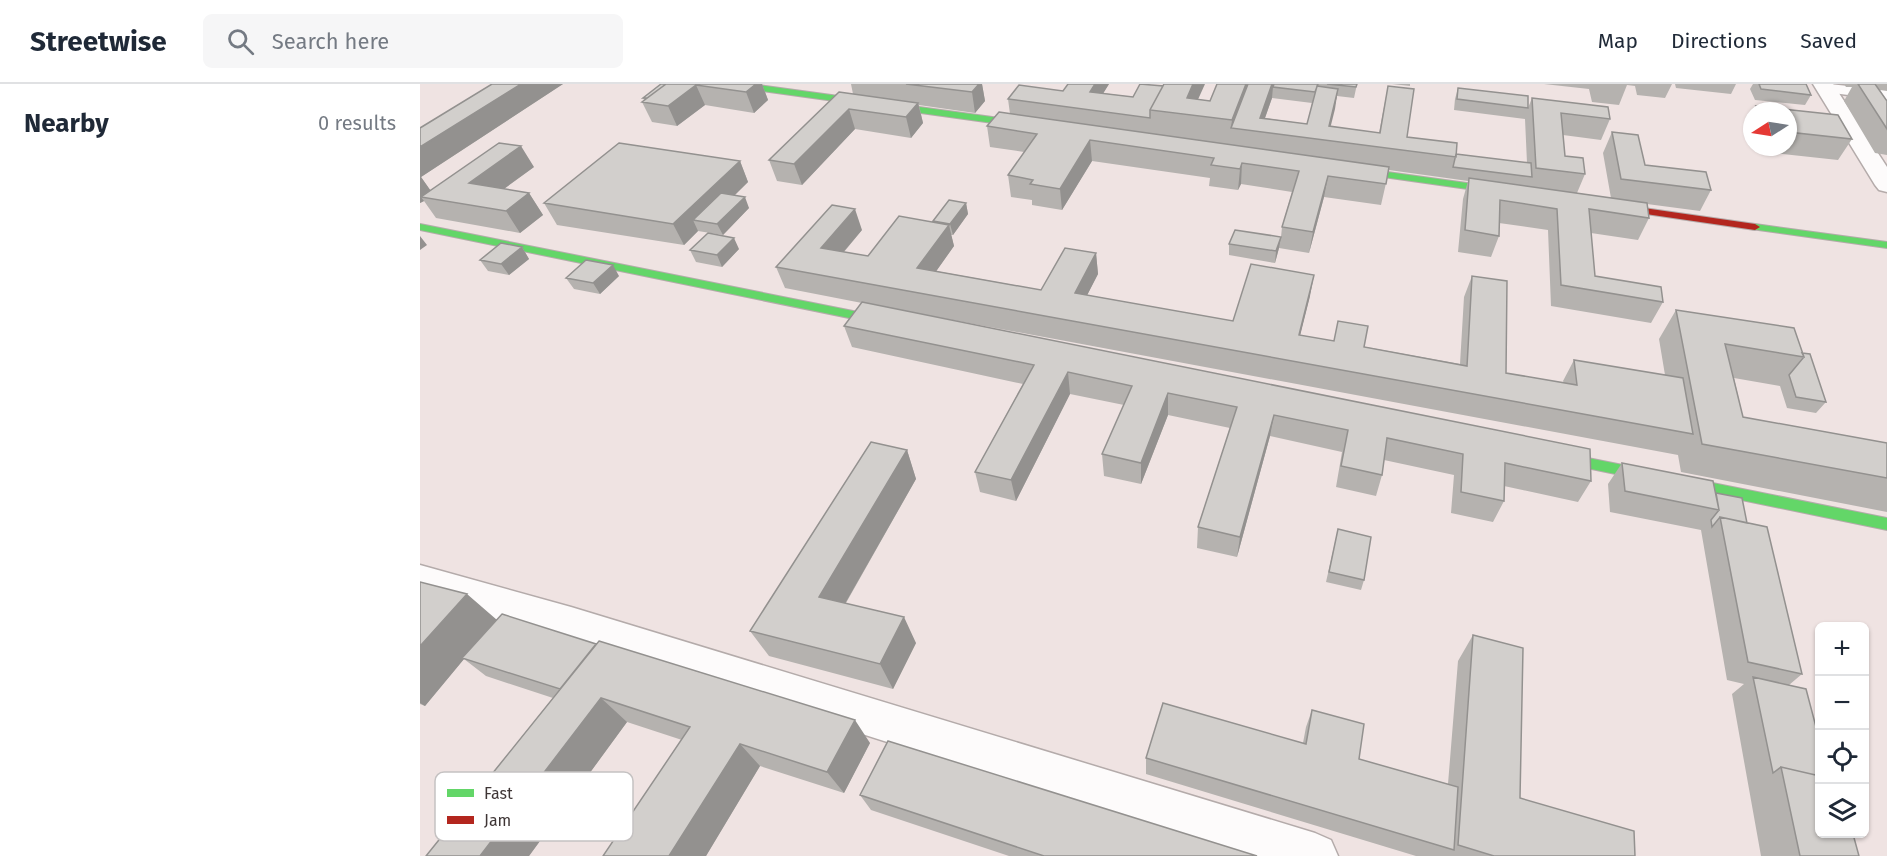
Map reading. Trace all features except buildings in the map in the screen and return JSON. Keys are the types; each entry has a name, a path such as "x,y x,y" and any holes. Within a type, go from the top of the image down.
{"street":[{"path":"733,84 1051,128"},
{"path":"1817,86 1887,185"},
{"path":"1334,168 1522,194"},
{"path":"1593,204 1887,245"},
{"path":"420,227 913,327"},
{"path":"1535,453 1887,524"},
{"path":"420,581 582,628 1315,856"}],"lane":[{"path":"1817,86 1887,95"}],"traffic: fast":[{"path":"733,84 1037,126"},
{"path":"1344,169 1510,192"},
{"path":"420,227 898,324"},
{"path":"1755,227 1887,245"},
{"path":"1548,455 1887,524"}],"traffic: jam":[{"path":"1602,205 1755,227"}]}
